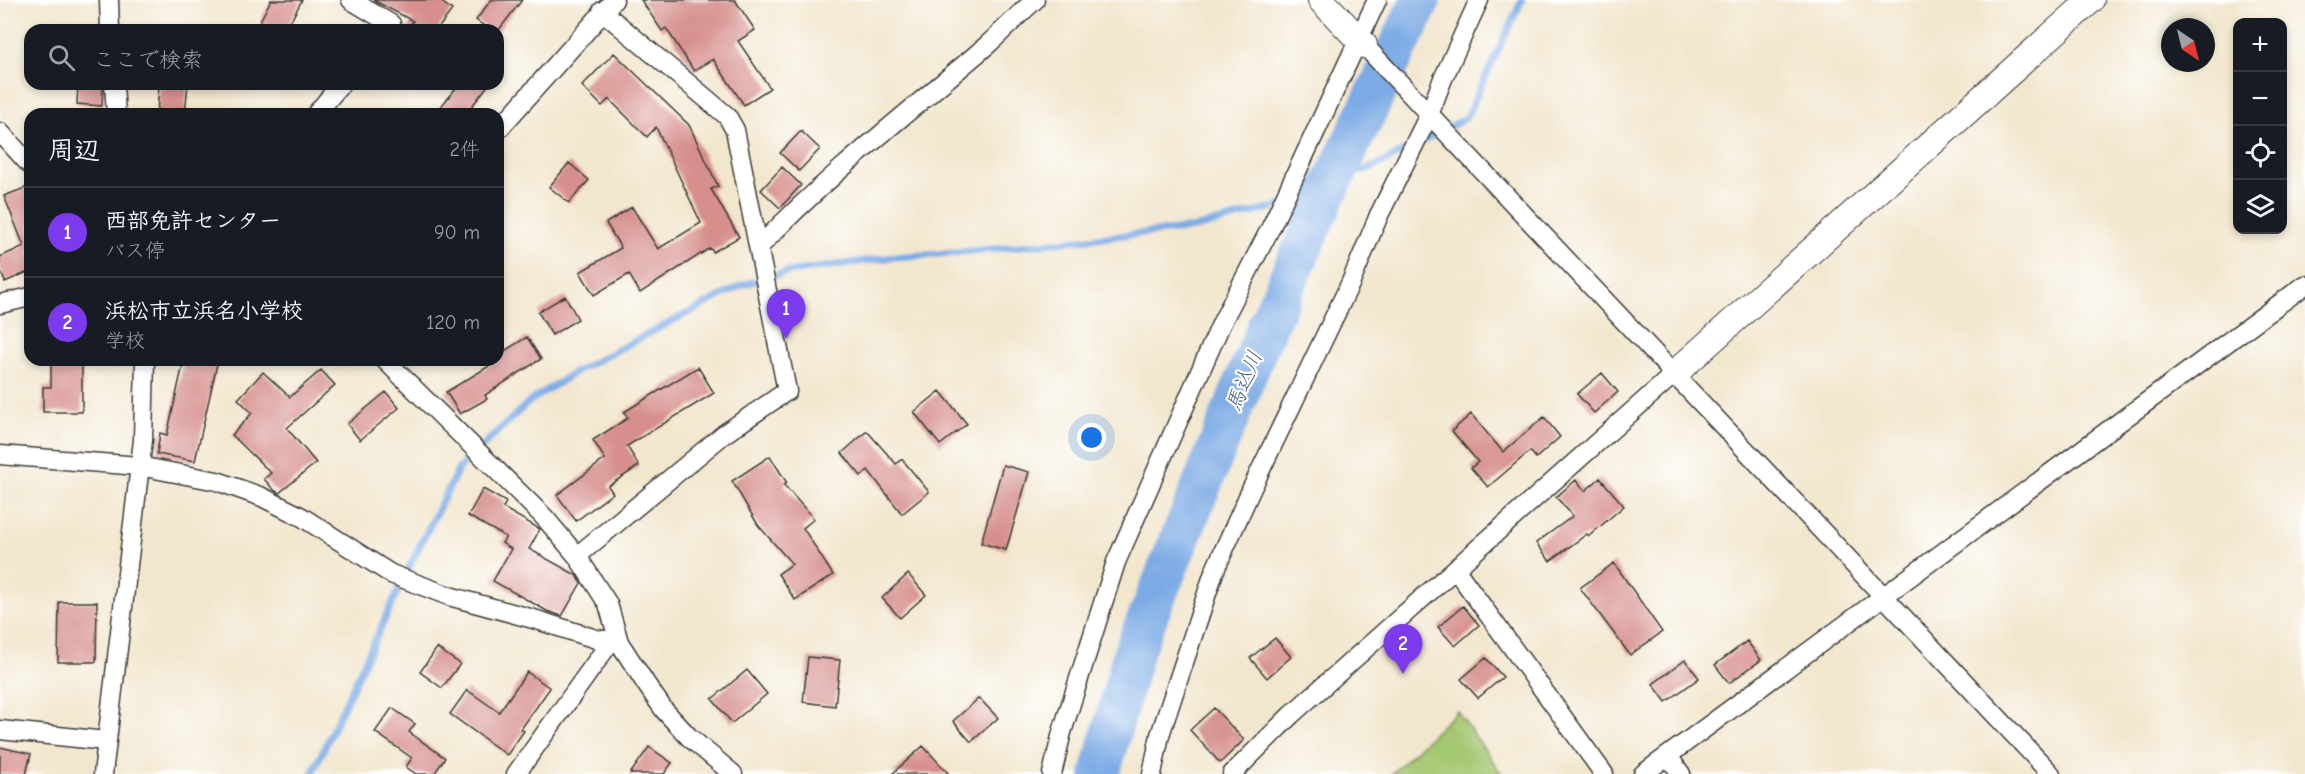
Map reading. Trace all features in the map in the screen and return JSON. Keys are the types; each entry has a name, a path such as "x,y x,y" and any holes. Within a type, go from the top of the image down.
{"street":[{"path":"109,0 110,24"},
{"path":"351,0 391,24"},
{"path":"761,255 811,196 907,111 988,45 1035,0"},
{"path":"1321,0 2051,774"},
{"path":"1052,774 1062,732 1116,562 1222,322 1361,42 1377,0"},
{"path":"1152,774 1160,735 1215,572 1251,490 1351,282 1379,215 1479,0"},
{"path":"1232,774 1291,715 1456,570 2091,0"},
{"path":"504,123 608,6 727,116 735,130 787,391 724,435 578,556"},
{"path":"114,90 116,108"},
{"path":"321,108 336,90"},
{"path":"0,132 24,158"},
{"path":"1643,774 1885,598 2305,285"},
{"path":"0,304 24,298"},
{"path":"103,774 143,440 145,366"},
{"path":"391,366 545,518 578,556 608,604 615,641 664,710 689,737 733,774"},
{"path":"0,455 139,466 217,481 262,497 302,518 391,574 418,585 596,639 615,641"},
{"path":"1456,570 1604,774"},
{"path":"516,774 615,641"},
{"path":"0,730 106,741"},
{"path":"1668,756 1680,774"}],"green space":[{"path":"1457,711 1502,774 1391,774"}],"building":[{"path":"271,0 302,0 289,24 266,24 260,21"},
{"path":"373,0 439,0 452,10 442,24 411,24 413,21"},
{"path":"491,0 522,0 503,24 482,24 476,20"},
{"path":"641,0 735,0 755,30 738,41 770,88 744,105 713,59 694,71 666,28 662,31"},
{"path":"614,53 689,125 718,186 711,189 739,237 713,252 710,248 640,293 629,274 594,295 580,272 621,248 606,223 632,207 658,249 701,223 656,127 647,137 609,99 602,106 582,86"},
{"path":"78,90 103,90 102,106 77,104"},
{"path":"159,90 187,90 186,108 157,108"},
{"path":"454,90 484,90 471,108 440,108"},
{"path":"801,131 820,149 799,171 780,153"},
{"path":"569,163 589,180 569,203 549,187"},
{"path":"782,167 801,185 780,208 761,190"},
{"path":"24,188 24,246 4,196"},
{"path":"24,246 24,274 5,282 0,270 0,257"},
{"path":"565,296 578,319 552,335 538,312"},
{"path":"527,337 541,359 485,395 487,399 460,414 446,392 489,366 504,366 504,351"},
{"path":"51,366 82,366 82,412 43,412 43,387 51,387"},
{"path":"183,366 217,366 195,461 157,454 160,433 167,435"},
{"path":"698,367 714,393 627,446 639,466 608,486 613,493 576,521 557,495 605,459 593,440 628,418 624,412"},
{"path":"321,370 335,385 287,428 316,463 279,493 264,479 271,473 232,435 252,413 238,399 263,372 290,397"},
{"path":"1602,373 1618,392 1594,413 1577,394"},
{"path":"940,391 967,424 940,445 914,412"},
{"path":"386,392 399,408 360,440 347,424"},
{"path":"1471,414 1503,452 1544,417 1560,437 1536,458 1530,451 1488,487 1471,468 1478,462 1452,431"},
{"path":"867,431 896,464 902,459 929,492 902,514 868,470 861,476 842,453"},
{"path":"770,456 787,483 784,485 814,519 803,528 833,575 795,600 778,574 792,564 758,525 732,481"},
{"path":"1003,465 1029,472 1006,550 981,543"},
{"path":"1600,478 1624,506 1589,536 1587,534 1550,561 1536,543 1573,516 1556,497 1576,480 1585,491"},
{"path":"483,489 506,502 503,508 540,529 529,549 576,575 581,583 562,616 547,611 493,581 511,549 502,543 506,537 468,516"},
{"path":"1614,563 1662,632 1630,655 1580,588"},
{"path":"908,574 926,595 900,618 882,598"},
{"path":"59,602 97,602 96,662 58,662"},
{"path":"1463,606 1479,625 1455,646 1438,627"},
{"path":"1275,638 1291,657 1267,678 1250,658"},
{"path":"1747,641 1761,660 1729,683 1715,665"},
{"path":"437,648 460,664 442,688 420,672"},
{"path":"808,657 840,660 835,706 803,702"},
{"path":"1486,658 1503,677 1478,698 1461,679"},
{"path":"1685,660 1699,678 1666,702 1653,684"},
{"path":"747,670 767,694 732,723 712,699"},
{"path":"527,672 550,688 521,729 524,731 507,755 450,714 467,690 499,712"},
{"path":"979,698 998,718 971,742 953,721"},
{"path":"392,708 415,724 409,732 445,758 434,774 416,774 406,767 412,758 375,732"},
{"path":"1214,708 1244,740 1220,763 1190,730"},
{"path":"923,746 949,774 892,774"},
{"path":"0,747 31,754 26,774 0,774"},
{"path":"649,747 672,763 664,774 630,774"}],"waterway":[{"name":"馬込川","path":"1100,774 1133,653 1267,326 1333,181 1421,0"},
{"path":"1420,143 1466,118 1522,0"},
{"path":"312,774 413,559 459,468 530,401 577,371 742,285 787,272 894,257 1194,228 1314,197 1333,181 1376,166 1408,149"}],"place":[{"name":"西部免許センター","path":"786,339"},
{"name":"浜松市立浜名小学校","path":"1403,674"}]}
